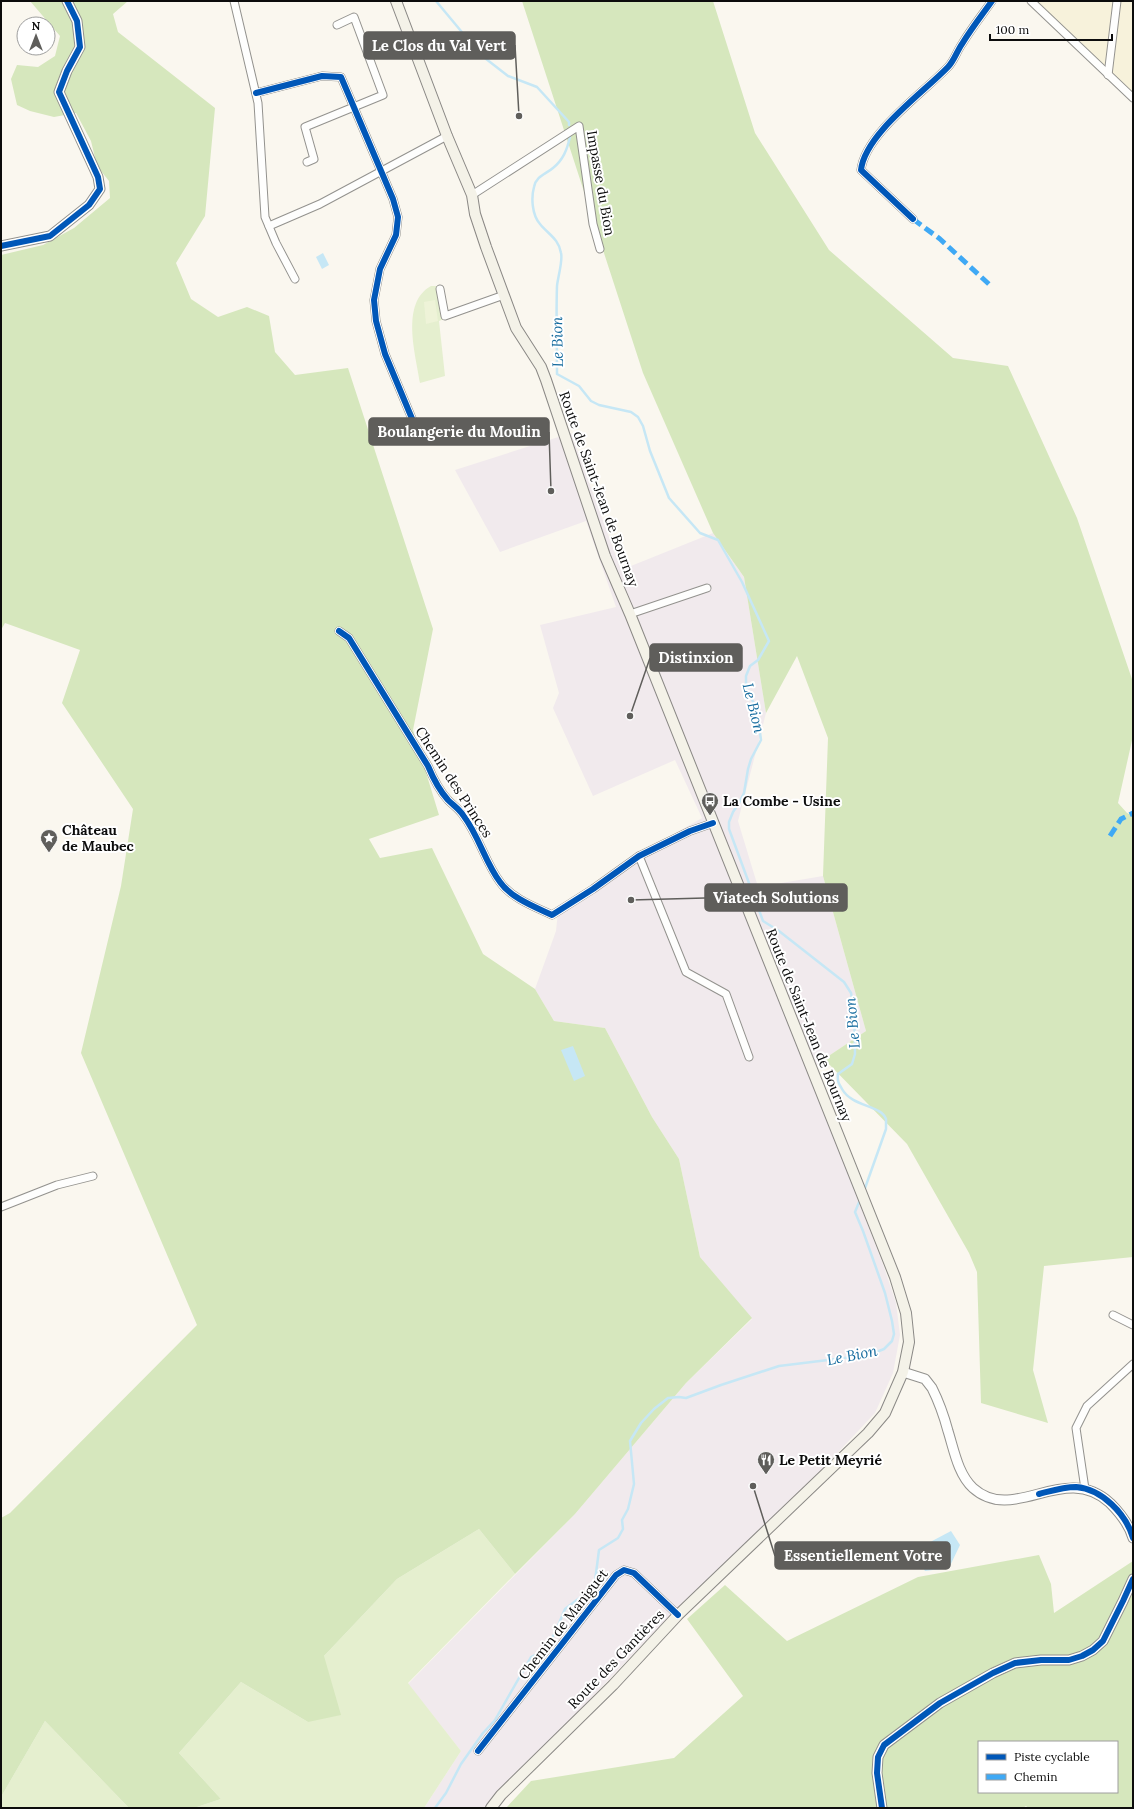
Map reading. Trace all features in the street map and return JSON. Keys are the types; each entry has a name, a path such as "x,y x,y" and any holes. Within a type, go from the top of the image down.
{"main road":[{"name":"Route de Saint-Jean de Bournay","path":"396,1 447,136 472,195 475,214 516,328 541,367 605,556 630,614 895,1277"},
{"name":"Route des Gantières","path":"491,1808 501,1795 613,1685 678,1615 868,1433 885,1413 903,1372 909,1342 906,1313 895,1277"}],"street":[{"path":"1,246 50,236 89,205 100,189 98,177 59,92 66,71 80,47 77,21 68,1"},
{"path":"234,1 258,103 265,217 295,279"},
{"path":"913,219 861,170 862,159 871,143 918,94 949,66 962,44 992,1"},
{"path":"1032,1 1133,98"},
{"path":"1108,75 1117,1"},
{"path":"307,162 314,159 305,127 383,95 354,17 338,25"},
{"path":"256,93 322,76 341,77 382,171 398,217 396,235 380,269 374,300 376,321 385,354 413,421"},
{"name":"Impasse du Bion","path":"472,195 579,126 593,224 600,248"},
{"path":"269,226 320,204 447,136"},
{"path":"440,289 445,316 504,295"},
{"path":"630,614 707,588"},
{"name":"Chemin des Princes","path":"339,631 349,638 447,799 462,814 475,832 500,883 512,894 552,915 593,889 639,856 690,831 713,823"},
{"path":"639,856 686,972 726,994 749,1057"},
{"path":"1,1207 57,1185 92,1176"},
{"path":"1113,1315 1133,1325"},
{"path":"1085,1489 1076,1428 1086,1406 1133,1364"},
{"path":"903,1372 925,1379 932,1388 962,1473 972,1488 980,1494 990,1499 1005,1500 1023,1499 1061,1488 1076,1487 1085,1489 1103,1497 1117,1510 1124,1518 1133,1538"},
{"name":"Chemin de Maniguet","path":"478,1751 616,1575 624,1570 634,1573 678,1615"},
{"path":"882,1808 877,1773 878,1757 884,1745 940,1703 993,1673 1015,1663 1041,1660 1069,1660 1082,1656 1093,1650 1102,1641 1123,1602 1133,1579"}],"shaded area":[{"path":"1030,1 1133,1 1133,98"},
{"path":"571,433 621,570 713,533 744,577 766,713 738,821 758,887 823,876 866,1031 816,1066 856,1195 884,1267 896,1303 900,1335 893,1373 875,1413 797,1496 682,1603 486,1808 424,1808 461,1751 408,1684 575,1514 686,1383 752,1319 700,1257 679,1159 652,1117 605,1028 554,1021 535,989 556,931 558,912 630,859 702,818 675,760 593,796 553,708 559,693 540,625 616,607 586,521 500,552 455,470"}],"green space":[{"path":"30,1 128,1 113,14 118,32 215,108 205,216 176,263 191,299 218,317 247,307 269,316 275,352 295,375 348,368 433,629 413,730 439,815 369,839 380,858 432,848 483,954 535,989 554,1021 605,1028 652,1117 679,1159 700,1257 752,1318 686,1383 575,1514 515,1574 479,1529 397,1579 324,1656 341,1715 308,1722 241,1682 179,1753 221,1799 194,1808 129,1808 45,1721 1,1797 1,1518 10,1513 197,1325 81,1053 121,886 133,809 62,703 80,650 5,623 1,630 1,255 43,245 74,228 110,198 109,181 97,166 91,141 76,113 54,117 30,111 17,105 11,79 17,65 38,67 56,56 60,36 56,31 56,16 43,16"},
{"path":"522,1 713,1 755,133 829,250 953,358 1008,366 1077,518 1133,682 1133,736 1118,803 1127,813 1133,816 1133,1257 1044,1266 1033,1370 1048,1423 981,1403 977,1272 969,1253 907,1144 824,1059 866,1031 823,876 828,738 797,656 766,713 744,577 713,533 643,373"},
{"path":"431,286 437,286 444,319 439,321 445,376 420,383 412,330 413,317 416,304 421,294"},
{"path":"435,300 438,321 426,324 424,302"},
{"path":"479,1529 515,1574 408,1683 461,1751 424,1808 194,1808 221,1799 179,1753 241,1682 308,1722 324,1656 397,1579"},
{"path":"1039,1555 1051,1584 1054,1613 1133,1561 1133,1808 1028,1808 1026,1806 1023,1808 506,1808 531,1781 674,1758 743,1696 687,1619 725,1585 787,1641 918,1577"},
{"path":"45,1721 129,1808 1,1808 1,1797"}],"water":[{"path":"323,253 329,265 322,269 316,257"},
{"path":"573,1046 585,1076 574,1081 561,1050"},
{"path":"951,1531 960,1545 949,1568 925,1571 917,1549"}],"waterway":[{"name":"Le Bion","path":"436,1 481,55 508,76 537,87 569,122 569,125"},
{"name":"Le Bion","path":"570,137 566,150 559,162 535,183 533,196 535,216 543,228 556,240 561,253 561,264 557,286 557,374 579,386 591,401 599,405 631,412 638,417 643,426 650,451 669,498 700,533 718,540 742,582 769,641 758,660 750,666 746,676 746,687 757,710 761,740 751,759 744,793 733,812 729,822 729,829 763,921 779,931 844,982 851,993 854,1009 855,1054 852,1064 838,1074 838,1082 842,1089 852,1099 873,1108 883,1114 886,1119 886,1129 864,1191"},
{"name":"Le Bion","path":"435,1808 446,1793 461,1764 483,1733 495,1720 531,1657 541,1652 548,1644 555,1633 565,1609 590,1590 595,1581 599,1550 618,1538 623,1529 622,1520 628,1509 634,1484 630,1441 641,1423 654,1409 668,1398 686,1398 779,1366 869,1355 884,1349 892,1341 894,1334 885,1293 855,1212 860,1200"}],"marked path":[{"path":"913,219 940,239 991,286"},
{"path":"1110,836 1121,819 1133,813"}],"cycle path":[{"path":"1,246 50,236 89,205 100,189 98,177 59,92 67,71 80,47 77,21 67,1"},
{"path":"913,219 861,170 865,156 873,142 884,128 950,65 969,33 992,1"},
{"path":"256,93 322,76 341,77 393,199 398,217 396,235 380,269 374,300 376,321 385,354 413,421"},
{"path":"339,631 349,638 428,766 442,792 469,823 490,866 500,882 510,893 531,905 552,915 593,889 639,856 690,831 713,823"},
{"path":"1039,1494 1071,1487 1095,1492 1112,1504 1119,1512 1130,1529 1133,1538"},
{"path":"478,1751 616,1575 624,1570 634,1573 678,1615"},
{"path":"882,1808 877,1773 878,1757 884,1745 940,1703 993,1673 1015,1663 1041,1660 1069,1660 1082,1656 1093,1650 1103,1641 1133,1579"}],"place":[{"name":"Le Clos du Val Vert","path":"519,116"},
{"name":"Boulangerie du Moulin","path":"551,491"},
{"name":"Distinxion","path":"630,716"},
{"name":"La Combe - Usine","path":"710,816"},
{"name":"Château de Maubec","path":"49,853"},
{"name":"Viatech Solutions","path":"631,900"},
{"name":"Le Petit Meyrié","path":"766,1475"},
{"name":"Essentiellement Votre","path":"753,1486"}]}
